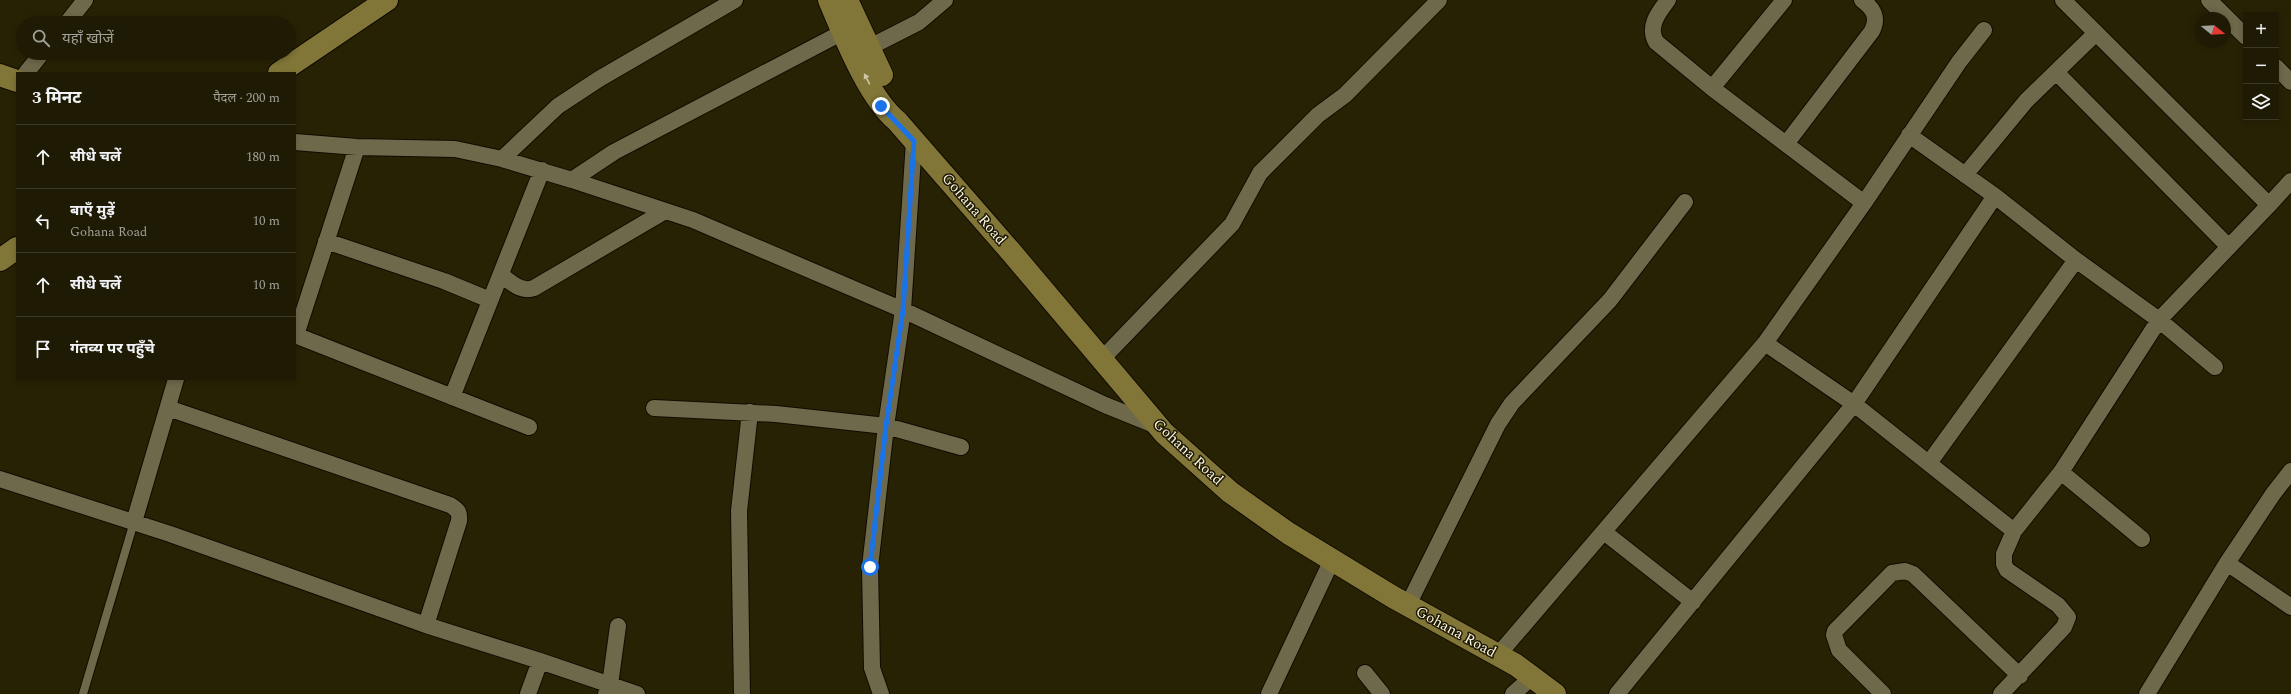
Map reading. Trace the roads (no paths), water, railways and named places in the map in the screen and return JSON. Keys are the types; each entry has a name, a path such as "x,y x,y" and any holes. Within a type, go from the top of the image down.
{"main road":[{"path":"279,72 387,0"},
{"name":"Gohana Road","path":"829,0 843,32 881,106 897,121 1159,427 1230,492 1288,533 1408,605 1498,656 1532,677 1555,694"},
{"path":"847,0 868,48 894,98 897,121"},
{"path":"0,260 16,249"}],"street":[{"path":"72,16 85,0"},
{"path":"502,159 558,106 599,79 735,0"},
{"path":"868,48 919,22 945,0"},
{"path":"1102,360 1232,224 1260,173 1270,162 1318,115 1345,95 1439,0"},
{"path":"1668,0 1657,14 1653,23 1652,36 1656,42 1712,88 1864,204"},
{"path":"1712,88 1784,0"},
{"path":"1786,144 1872,30 1876,21 1875,15 1870,6 1862,0"},
{"path":"2063,0 2095,34 2236,170 2269,205"},
{"path":"2209,0 2243,34"},
{"path":"1498,656 1765,343 1864,204 1959,62 1984,30"},
{"path":"572,180 614,152 843,32"},
{"path":"1965,175 2026,101 2095,34"},
{"path":"27,72 36,60"},
{"path":"2056,72 2229,247"},
{"path":"1909,135 1995,196 2076,260 2159,320 2215,367"},
{"path":"881,694 872,668 870,567 886,426 903,310 914,141"},
{"path":"296,142 357,147 455,149 502,159 542,170 665,212 693,220 903,310 1105,405 1159,427"},
{"path":"296,332 357,147"},
{"path":"452,396 542,170"},
{"path":"2001,694 2020,676 2064,627 2068,617 2058,605 2007,570 2004,564 2004,554 2014,531 2061,472 2159,320 2291,181"},
{"path":"1617,694 1854,404 1995,196"},
{"path":"1408,605 1498,424 1512,404 1610,300 1685,202"},
{"path":"501,275 521,289 527,291 665,212"},
{"path":"326,241 444,281 490,300"},
{"path":"1930,463 2076,260"},
{"path":"296,335 529,427"},
{"path":"1765,343 1854,404 2014,531"},
{"path":"134,522 176,380"},
{"path":"168,408 443,502 457,509 460,513 459,521 426,625"},
{"path":"654,408 750,412 886,426 961,447"},
{"path":"742,694 739,511 750,412"},
{"path":"2061,472 2142,539"},
{"path":"2147,694 2227,562 2273,494 2289,478"},
{"path":"0,479 134,522 426,625 540,661 608,689 637,694"},
{"path":"1604,532 1693,602"},
{"path":"1269,694 1332,560"},
{"path":"2227,562 2291,607"},
{"path":"1883,694 1839,650 1834,635 1892,573 1898,571 1913,574 2020,676"},
{"path":"608,689 618,626"},
{"path":"528,694 540,661"},
{"path":"1365,674 1382,694"},
{"path":"1513,694 1532,677"}],"lane":[{"path":"83,694 134,522"}]}
